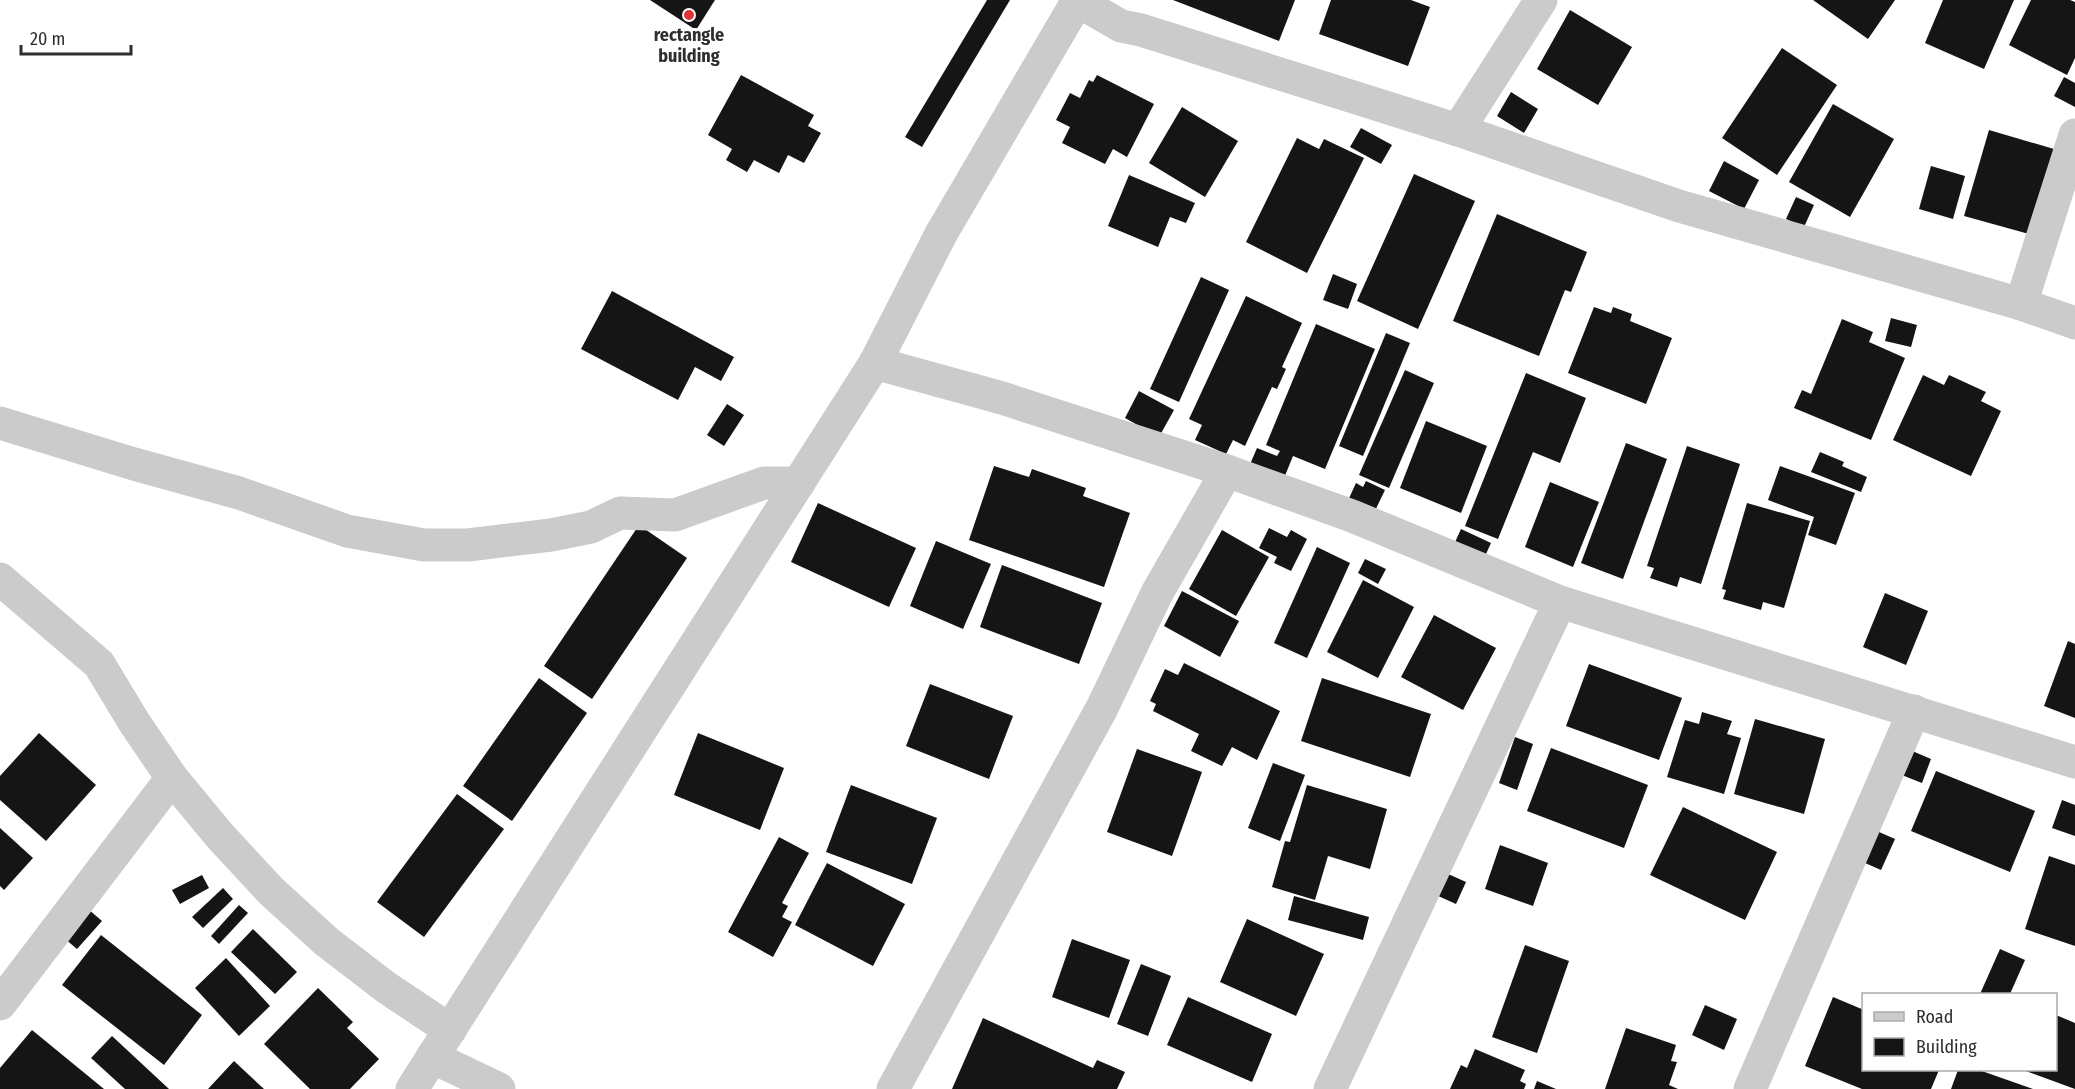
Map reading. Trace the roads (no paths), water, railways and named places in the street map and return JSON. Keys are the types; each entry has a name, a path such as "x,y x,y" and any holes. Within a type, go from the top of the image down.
{"street":[{"path":"412,1089 875,363 941,234 1077,0 1122,26 1458,130 1679,206 2021,304 2075,323"},
{"path":"1458,130 1541,0"},
{"path":"2021,304 2075,135"},
{"path":"875,363 1002,398 1227,471 1352,516 1560,602 2075,762"},
{"path":"0,423 134,464 238,492 347,531 424,545 468,545 551,535 591,526 620,513 675,515 764,483 799,483"},
{"path":"892,1089 1097,717 1157,593 1227,471"},
{"path":"0,579 99,664 134,722 172,778 220,836 272,891 320,935 387,988 450,1030"},
{"path":"1330,1089 1560,602"},
{"path":"1750,1089 1914,711"},
{"path":"0,1004 172,778"},
{"path":"432,1058 499,1089"}],"place":[{"name":"rectangle building","path":"689,15"}]}
